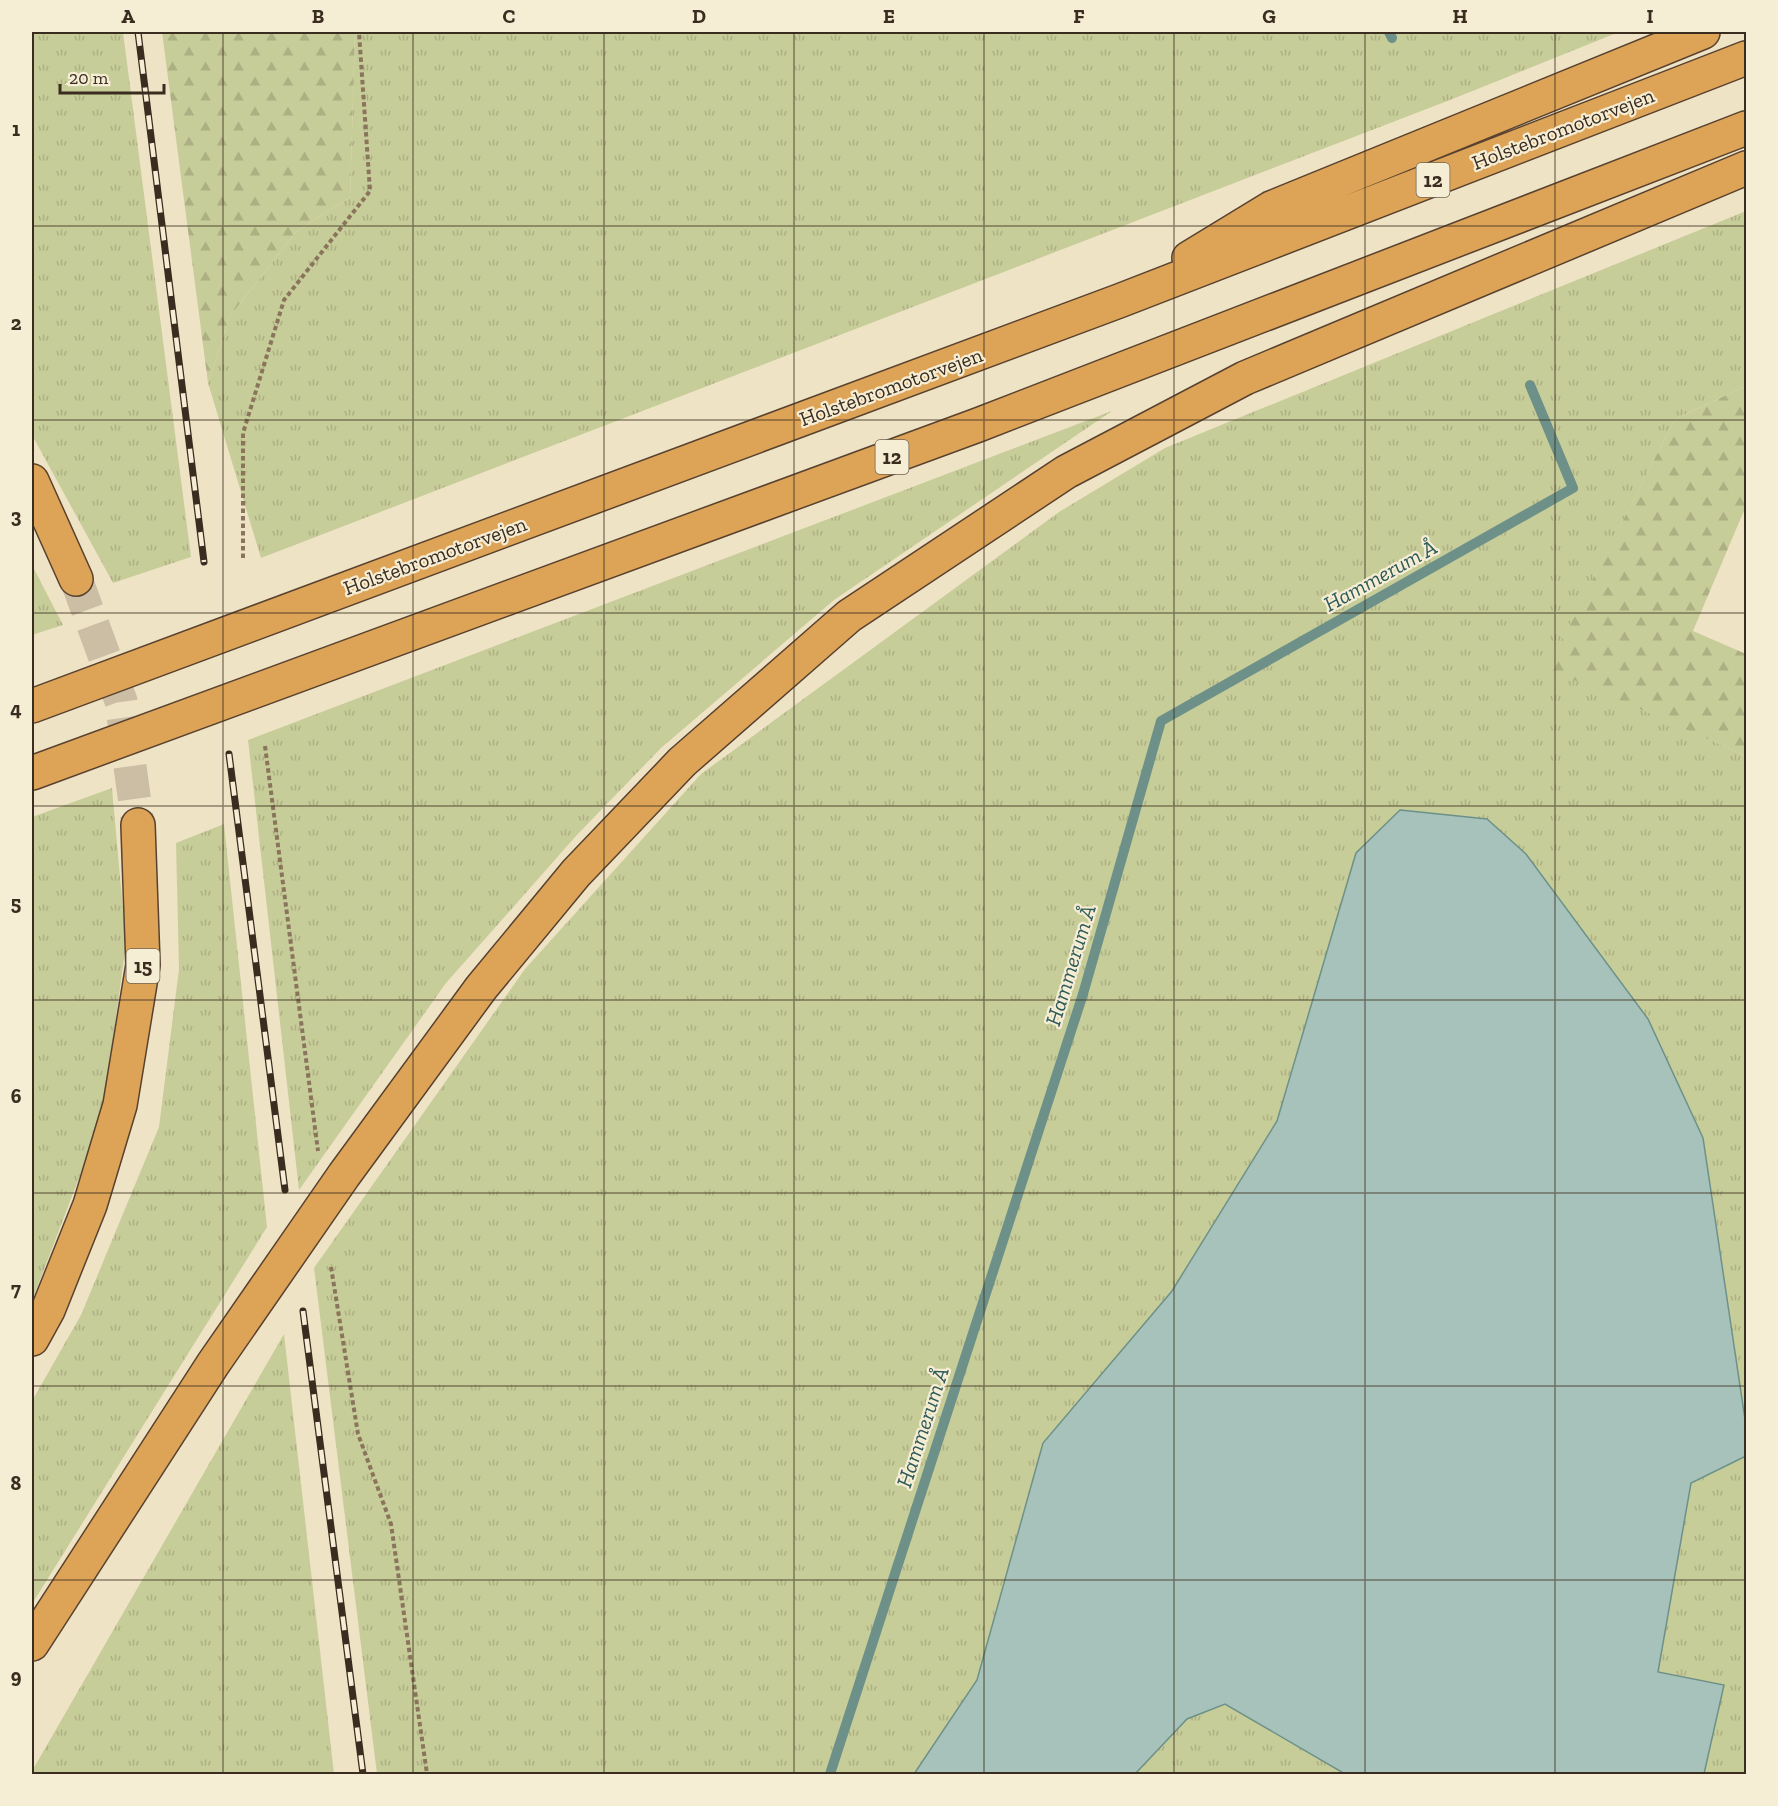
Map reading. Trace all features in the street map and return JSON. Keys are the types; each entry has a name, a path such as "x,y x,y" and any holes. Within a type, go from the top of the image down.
{"highway":[{"path":"1119,302 1271,208 1703,32"},
{"name":"Holstebromotorvejen","path":"32,706 1119,302 1746,58"},
{"name":"12","path":"32,773 978,425 1746,128"},
{"path":"32,1644 213,1364 344,1175 481,988 576,873 682,762 849,616 1066,472 1245,378 1746,168"},
{"path":"32,481 76,579"},
{"name":"15","path":"32,1339 48,1310 90,1205 120,1106 143,965 138,825"}],"path":[{"path":"243,558 243,433 284,300 370,191 360,32"},
{"path":"265,746 319,1151"},
{"path":"331,1267 358,1434 391,1524 427,1774"}],"green space":[{"path":"32,32 123,32 191,557 113,583 32,435"},
{"path":"162,32 355,32 350,197 296,232 230,316 208,383"},
{"path":"355,32 1619,32 1450,100 261,558 208,383 230,316 296,232 350,197"},
{"path":"1746,211 1746,386 1675,419 1548,667 1746,756 1746,1426 1703,1138 1648,1019 1526,854 1487,819 1400,810 1356,853 1277,1121 1172,1291 1043,1443 977,1680 914,1774 377,1774 314,1268 525,969 701,774 1059,512 1165,448"},
{"path":"1746,386 1746,506 1693,631 1746,654 1746,756 1547,668 1675,419"},
{"path":"1112,411 834,600 661,748 576,836 446,983 299,1190 248,740"},
{"path":"32,565 63,625 32,635"},
{"path":"112,788 126,943 103,1115 32,1301 32,817"},
{"path":"224,824 267,1227 32,1604 32,1401 81,1315 159,1127 179,969 176,843"},
{"path":"284,1334 334,1774 32,1774 32,1771"},
{"path":"1746,1456 1746,1774 1704,1774 1724,1685 1658,1672 1691,1483"},
{"path":"1225,1703 1345,1774 1135,1774 1187,1719"}],"water":[{"path":"1400,810 1487,819 1526,854 1648,1019 1703,1138 1746,1426 1746,1456 1691,1483 1658,1672 1724,1685 1704,1774 1345,1774 1225,1704 1187,1719 1135,1774 914,1774 977,1680 1043,1443 1172,1291 1277,1121 1356,853"}],"waterway":[{"name":"Hammerum Å","path":"1389,32 1392,38"},
{"name":"Hammerum Å","path":"830,1774 1083,994 1161,721 1573,488 1530,385"}],"tunnel":[{"path":"76,579 121,701 138,825"}],"railway":[{"path":"138,32 204,562"},
{"path":"229,754 285,1190"},
{"path":"303,1311 363,1774"}]}
